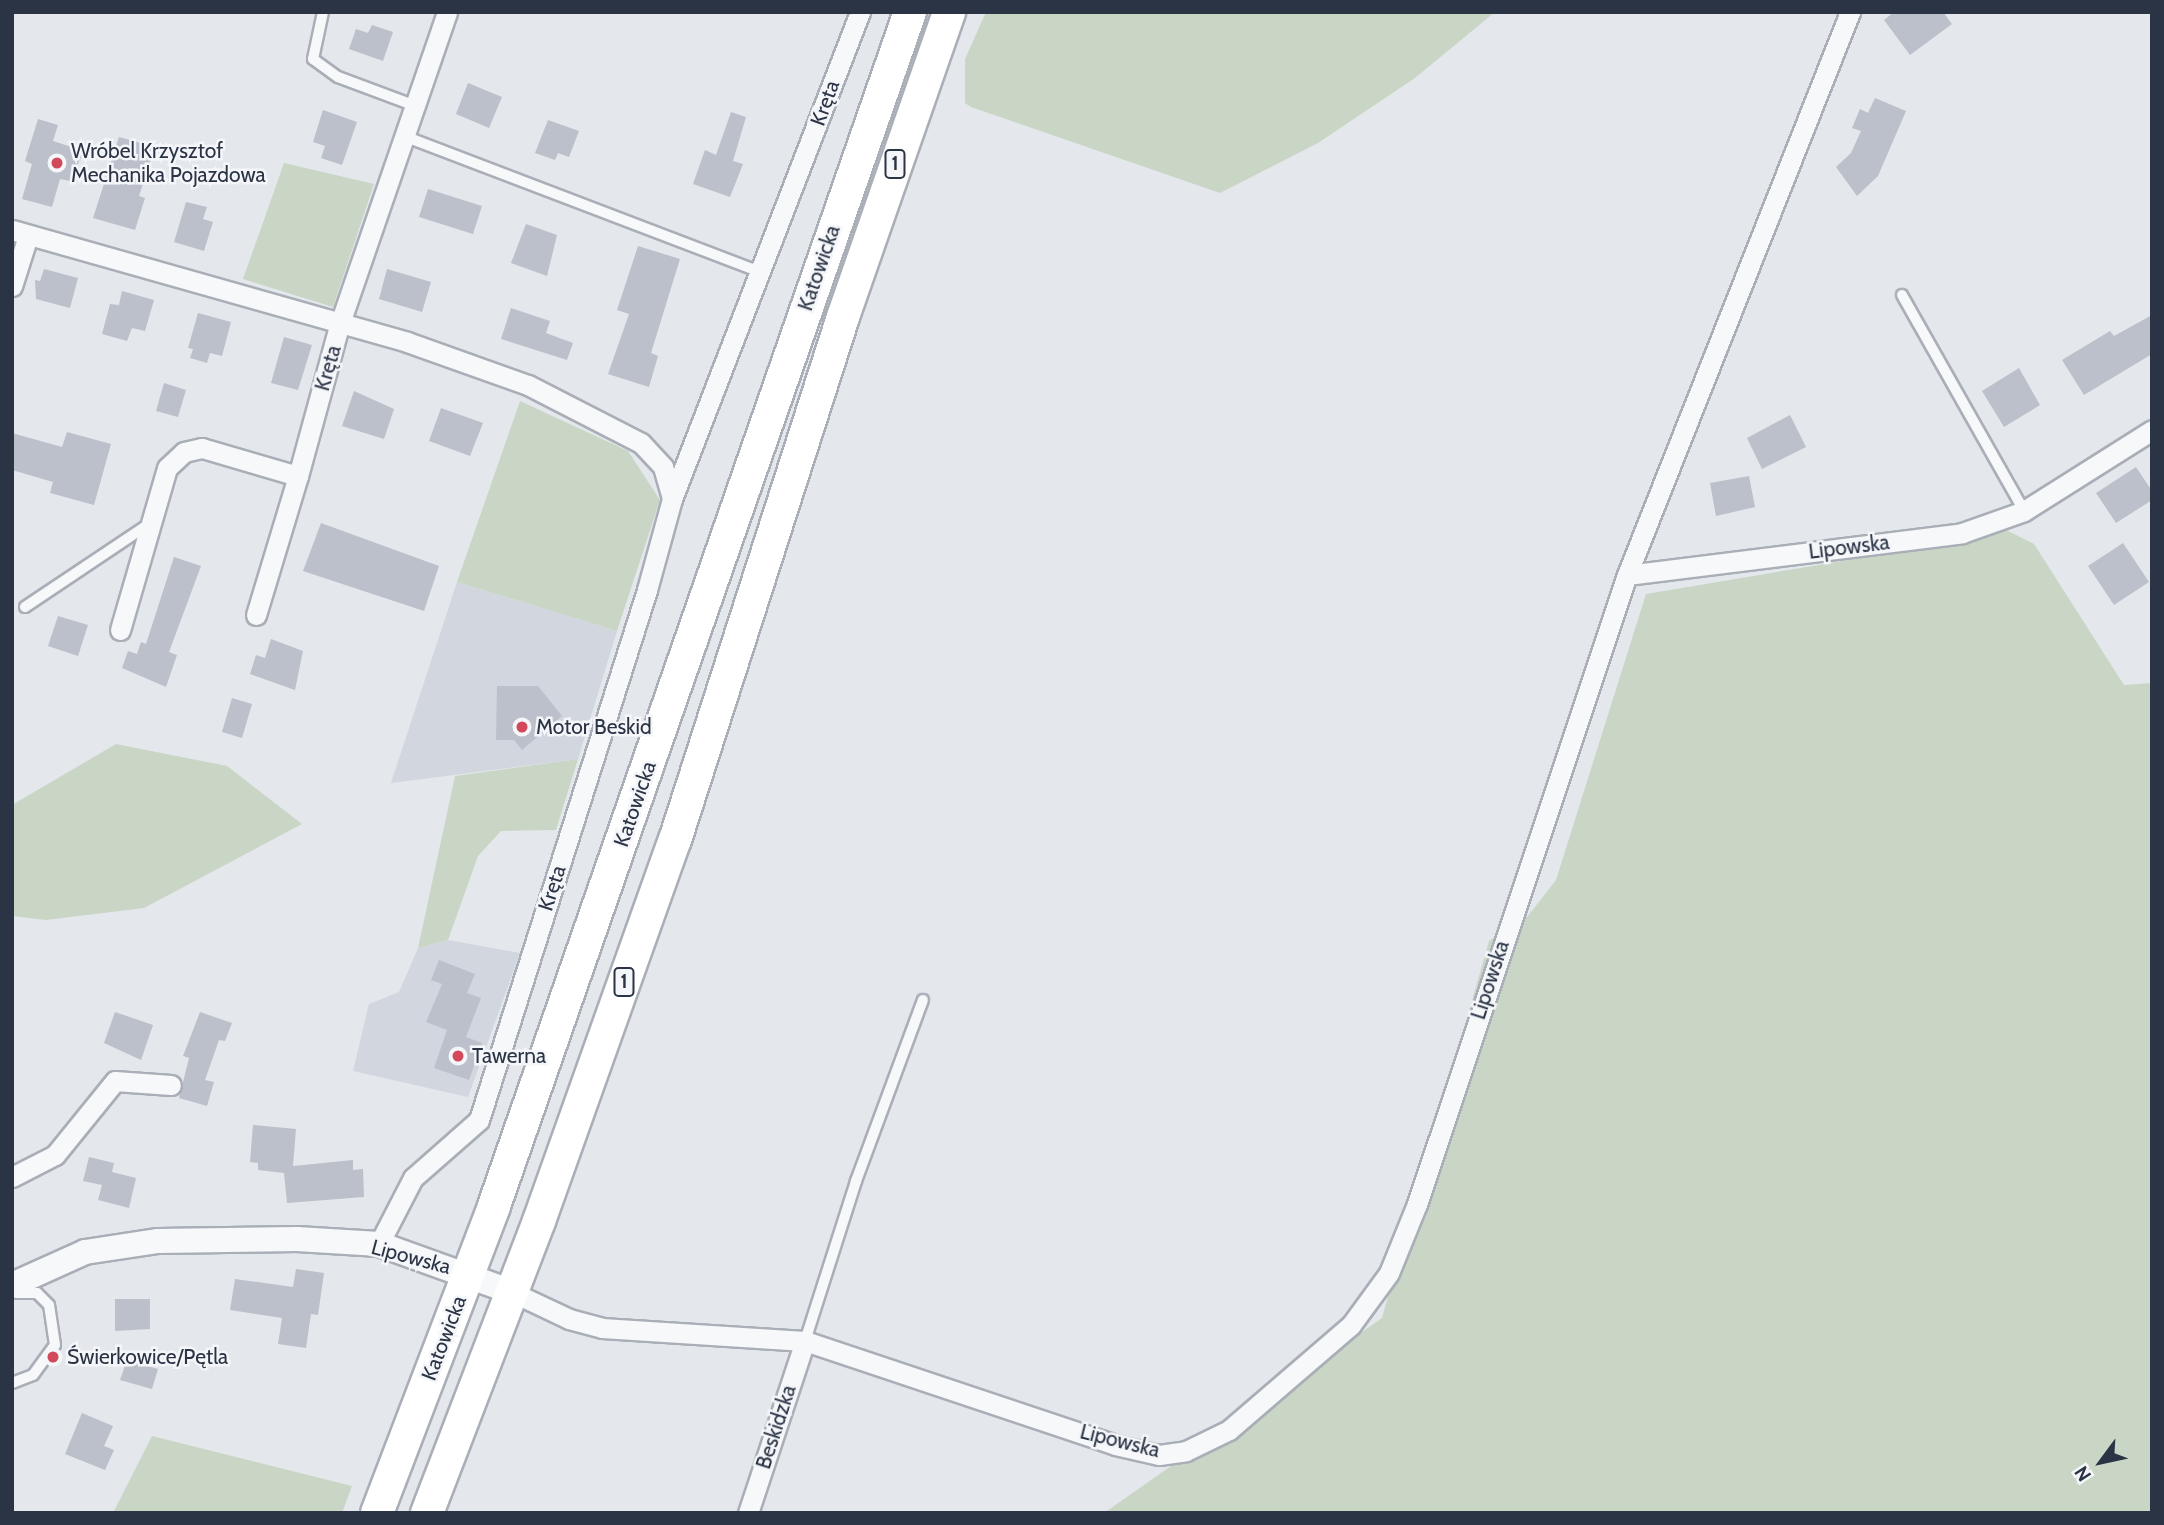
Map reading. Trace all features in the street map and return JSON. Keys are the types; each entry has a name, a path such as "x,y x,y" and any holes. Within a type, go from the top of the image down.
{"main road":[{"name":"Katowicka","path":"377,1513 469,1274 910,12"},
{"name":"Katowicka","path":"427,1513 512,1292 733,671 843,317 949,12"}],"street":[{"name":"Kręta","path":"256,615 340,326 413,105 447,12"},
{"name":"Kręta","path":"379,1244 412,1178 479,1120 672,499 763,273 860,12"},
{"path":"1627,575 1850,12"},
{"name":"Kręta","path":"12,286 20,233 340,326 407,342 528,385 641,443 663,467 672,499"},
{"name":"Lipowska","path":"12,1285 85,1252 159,1241 297,1239 379,1244 469,1274 569,1319 602,1328 805,1341 1115,1445 1159,1455 1186,1451 1228,1430 1351,1325 1390,1273 1417,1204 1627,575 1962,533 2024,511 2152,430"},
{"path":"120,630 167,468 184,452 202,448 298,476"},
{"path":"12,1177 55,1155 115,1081 171,1085"},
{"name":"Beskidzka","path":"748,1513 805,1341"}],"lane":[{"path":"323,12 313,59 338,77 413,105"},
{"path":"403,135 763,273"},
{"path":"1902,295 2024,511"},
{"path":"25,607 152,522"},
{"path":"805,1341 856,1181 923,1000"},
{"path":"12,1294 37,1293 49,1305 55,1345 33,1375 12,1382"}],"shaded area":[{"path":"457,582 617,631 578,759 391,783"},
{"path":"448,940 520,953 468,1097 353,1071 369,1004 399,992 418,948"}],"green space":[{"path":"986,12 1495,12 1415,78 1318,143 1220,193 965,103 965,59"},
{"path":"284,163 374,184 333,307 243,279"},
{"path":"520,401 628,451 660,500 617,631 457,582"},
{"path":"2004,529 2034,544 2124,685 2152,683 2152,1513 1104,1513 1382,1318 1489,941 1528,916 1556,880 1646,594 1938,545"},
{"path":"116,744 227,766 302,824 144,908 46,920 12,916 12,805"},
{"path":"578,759 556,830 501,831 478,856 448,940 418,948 455,776"},
{"path":"152,1436 352,1486 342,1513 113,1513"}],"building":[{"path":"1894,12 1943,12 1952,24 1910,55 1884,20"},
{"path":"372,25 393,32 383,61 349,49 356,29 368,33"},
{"path":"468,83 502,97 489,128 456,114"},
{"path":"1875,98 1906,111 1878,176 1857,196 1836,167 1851,153 1861,131 1852,128 1860,109 1868,113"},
{"path":"323,110 357,122 342,165 321,158 325,146 313,142"},
{"path":"731,112 746,117 733,161 743,164 730,197 693,184 705,150 716,155"},
{"name":"Wróbel Krzysztof Mechanika Pojazdowa","path":"38,119 58,125 53,141 84,151 70,181 60,179 52,207 22,199 32,164 25,161"},
{"path":"548,120 579,131 569,157 558,153 555,160 535,153"},
{"path":"119,137 155,147 139,196 145,198 135,230 93,218"},
{"path":"428,189 482,206 473,234 419,217"},
{"path":"186,202 207,207 203,219 213,222 204,251 174,242"},
{"path":"526,224 557,235 547,276 511,263"},
{"path":"638,246 680,259 651,353 658,356 649,387 608,374 629,314 617,310"},
{"path":"44,269 78,278 70,308 36,299 35,280 40,281"},
{"path":"387,269 431,282 422,312 379,299"},
{"path":"122,291 154,300 145,331 132,328 127,341 102,334 110,304 119,305"},
{"path":"511,308 550,321 546,333 573,343 567,360 501,339"},
{"path":"198,313 231,322 222,356 210,353 207,363 190,358 193,349 188,348"},
{"path":"2152,315 2152,354 2084,395 2062,360 2110,331 2114,336"},
{"path":"284,337 312,345 298,390 271,383"},
{"path":"2019,368 2040,405 2004,427 1982,391"},
{"path":"164,383 186,390 178,417 156,411"},
{"path":"354,391 394,409 384,439 342,426"},
{"path":"441,408 483,423 470,456 429,441"},
{"path":"1790,415 1806,447 1762,469 1747,438"},
{"path":"67,432 111,444 94,505 50,493 53,482 12,470 12,433 62,447"},
{"path":"2136,467 2152,491 2152,500 2116,523 2096,493"},
{"path":"1749,476 1755,507 1716,516 1710,483"},
{"path":"321,523 439,566 424,611 303,571"},
{"path":"2123,543 2149,582 2114,605 2088,566"},
{"path":"174,557 201,566 169,652 177,655 166,687 122,668 128,651 137,654 141,642 146,644"},
{"path":"58,616 88,625 78,656 48,646"},
{"path":"271,639 303,651 295,690 250,674 256,655 265,658"},
{"name":"Motor Beskid","path":"497,686 538,686 562,716 522,750 514,740 496,740"},
{"path":"232,698 252,704 242,738 222,732"},
{"path":"439,960 475,974 467,993 481,998 466,1037 482,1043 469,1080 434,1068 447,1030 426,1022 442,984 431,980"},
{"path":"115,1012 153,1025 141,1060 104,1043"},
{"path":"200,1012 232,1023 225,1041 219,1040 205,1080 214,1082 207,1106 179,1098 189,1058 183,1056"},
{"path":"253,1125 296,1129 293,1166 353,1160 353,1170 363,1169 364,1197 287,1203 284,1173 258,1170 258,1163 250,1162"},
{"path":"89,1157 114,1163 112,1172 136,1178 129,1208 98,1200 102,1185 83,1181"},
{"path":"296,1269 324,1273 318,1315 311,1314 306,1348 278,1344 282,1318 230,1310 235,1279 293,1287"},
{"path":"115,1299 150,1299 150,1329 115,1331"},
{"path":"127,1360 158,1369 152,1389 120,1380"},
{"path":"82,1413 113,1426 104,1446 114,1450 105,1470 65,1454"}],"place":[{"name":"Wróbel Krzysztof Mechanika Pojazdowa","path":"57,163"},
{"name":"Motor Beskid","path":"522,727"},
{"name":"Tawerna","path":"458,1056"},
{"name":"Świerkowice/Pętla","path":"53,1357"}]}
